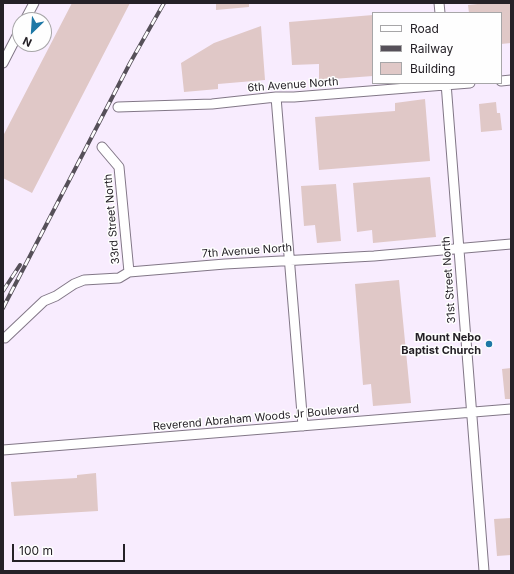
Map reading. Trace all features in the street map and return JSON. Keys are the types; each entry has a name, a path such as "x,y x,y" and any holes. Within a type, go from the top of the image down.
{"street":[{"path":"29,12 34,3"},
{"path":"3,63 12,46"},
{"name":"6th Avenue North","path":"118,107 212,104 276,97 294,97 446,84"},
{"name":"31st Street North","path":"446,84 484,571"},
{"path":"276,97 303,426"},
{"name":"33rd Street North","path":"102,147 119,167 129,272"},
{"name":"7th Avenue North","path":"5,338 44,301 84,280 119,278 129,272 225,264 374,256 511,244"},
{"name":"Reverend Abraham Woods Jr Boulevard","path":"3,450 511,409"}],"building":[{"path":"72,3 130,3 32,193 3,178 3,136 47,52 52,52 52,42"},
{"path":"216,3 249,3 249,7 216,10"},
{"path":"511,3 511,43 502,44 502,12 469,12 468,5"},
{"path":"372,15 372,76 319,80 319,64 292,65 289,22"},
{"path":"261,26 265,80 218,84 218,89 184,92 181,63 214,43"},
{"path":"425,99 430,161 319,170 315,117 395,111 395,103"},
{"path":"496,102 497,113 500,113 502,130 481,132 479,104"},
{"path":"430,177 436,237 373,243 372,230 357,232 353,183"},
{"path":"336,184 341,241 317,243 315,225 304,226 301,186"},
{"path":"399,280 411,403 373,406 371,384 363,385 355,284"},
{"path":"511,368 511,399 505,399 502,369"},
{"path":"96,473 98,511 14,516 11,482 77,478 77,475"},
{"path":"511,518 511,555 497,556 494,519"}],"railway":[{"path":"3,308 130,63 164,3"},
{"path":"3,291 20,265"}],"place":[{"name":"Mount Nebo Baptist Church","path":"489,344"}]}
